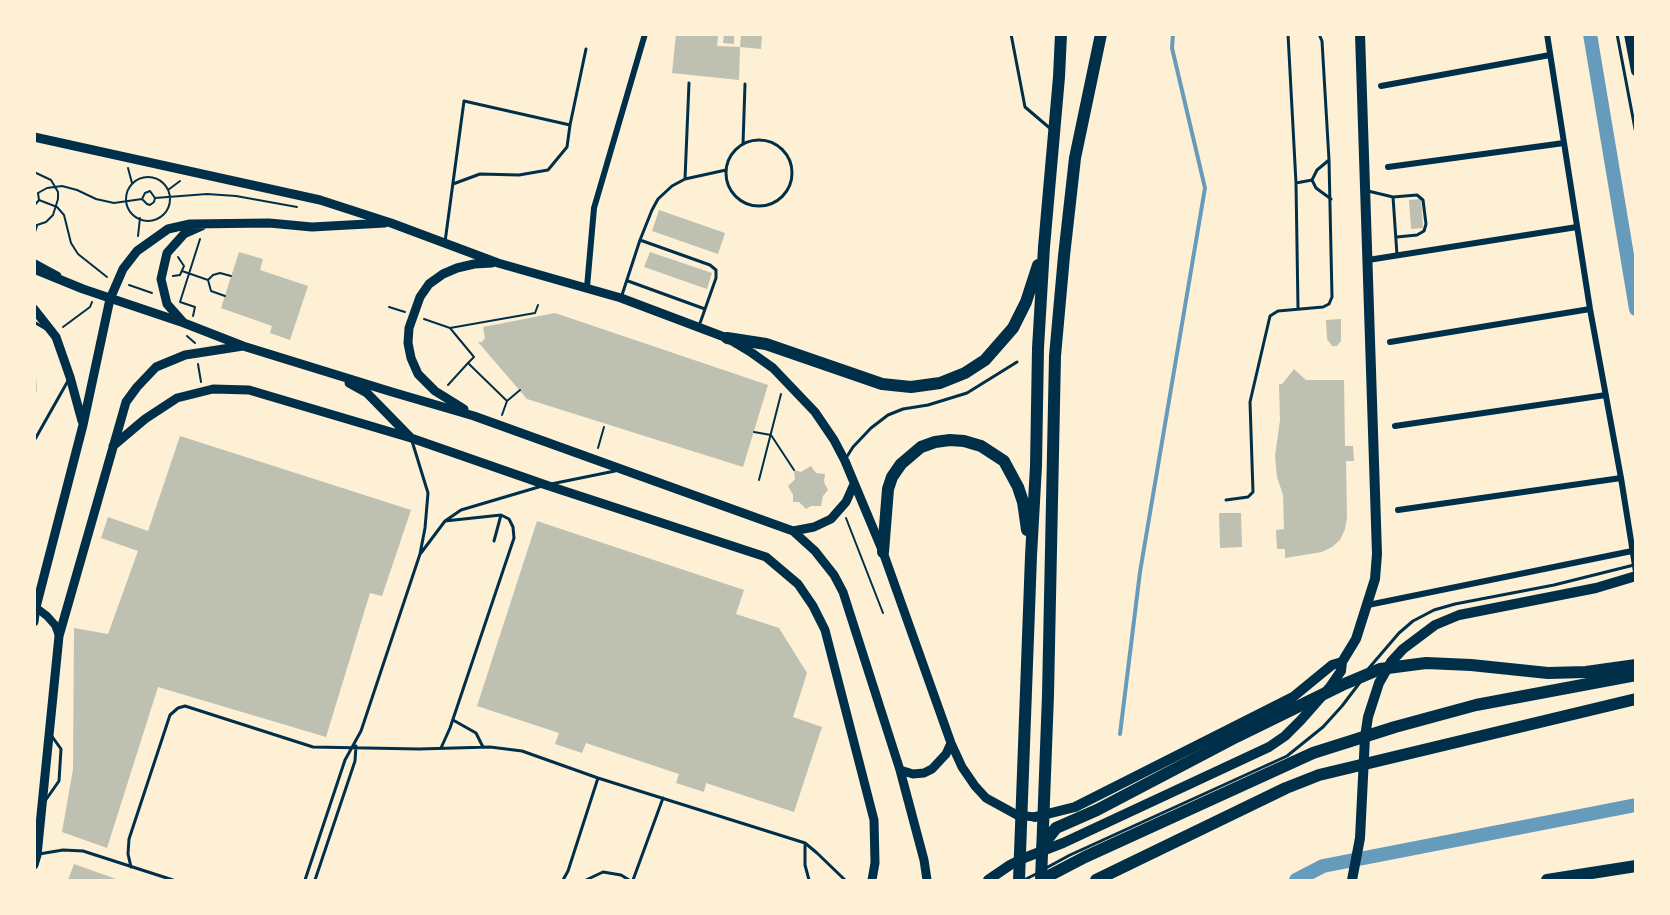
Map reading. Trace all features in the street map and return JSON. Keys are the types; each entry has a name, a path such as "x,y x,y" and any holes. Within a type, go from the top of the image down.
{"highway":[{"path":"1019,880 1036,466 1038,348 1061,34"},
{"path":"1101,34 1075,158 1057,334 1041,880 1096,852 1313,753 1476,705 1635,675"},
{"path":"988,880 1010,865 1063,843 1269,747 1285,736 1318,701 1341,671 1342,662 1356,639 1375,579 1377,554 1360,34"},
{"path":"1629,34 1635,71"},
{"path":"728,338 766,344 882,384 911,387 940,383 965,373 985,360 1013,328 1026,302 1044,247"},
{"path":"883,552 888,489 892,477 901,464 921,447 950,440 981,446 1004,462 1012,473 1023,502 1031,556"},
{"path":"1352,880 1360,838 1365,737 1373,700 1379,683 1391,662 1413,639 1435,625 1459,615 1596,588 1635,570"},
{"path":"1035,818 1075,807 1293,697 1332,664 1342,662"},
{"path":"1038,852 1056,828 1097,810 1321,695 1380,669 1426,663 1548,672 1586,672 1635,665"},
{"path":"1096,880 1286,788 1319,775 1635,699"},
{"path":"1035,818 1056,828"},
{"path":"1547,880 1635,866"}],"main road":[{"path":"34,137 320,200 391,223 498,263 621,298 728,338 773,368 815,411 845,461 883,552 951,743 962,767 986,798 1017,815 1035,818"},
{"path":"184,323 167,304 162,279 167,253 184,234 205,228 269,223 312,227 391,223"},
{"path":"34,622 35,606 83,425 110,299 116,281 137,250 168,229 190,224 205,228"},
{"path":"474,416 440,394 418,374 408,343 409,327 420,297 429,284 442,274 457,267 498,263"},
{"path":"34,270 243,346 474,416 793,531 815,551 834,575 843,592 900,770 924,860 927,880"},
{"path":"34,309 54,335 70,377 83,425"},
{"path":"34,865 37,855 59,636 126,402 136,387 156,367 185,355 243,346"},
{"path":"334,374 367,393 411,438"},
{"path":"113,446 145,419 177,398 213,389 249,390 411,438 766,557 798,584 825,630 874,820 875,863 872,880"},
{"path":"793,531 814,527 831,519 846,502 854,484"},
{"path":"900,770 913,774 932,770 946,754 951,743"}],"street":[{"path":"587,287 594,208 645,34"},
{"path":"1547,34 1590,309 1621,478 1635,570"},
{"path":"1381,86 1550,55"},
{"path":"1388,168 1564,143"},
{"path":"1368,260 1577,227"},
{"path":"34,262 83,289"},
{"path":"1390,342 1590,309"},
{"path":"1395,426 1606,395"},
{"path":"1398,510 1621,478"},
{"path":"1368,605 1632,551"},
{"path":"35,606 55,625 59,636"}],"lane":[{"path":"1011,34 1025,107 1054,132"},
{"path":"1288,34 1296,183 1298,308"},
{"path":"1226,500 1244,499 1253,492 1250,402 1270,316 1278,311 1323,307 1331,300 1331,199 1322,41 1319,34"},
{"path":"1617,34 1635,134"},
{"path":"453,184 480,174 519,176 548,170 567,147 586,49"},
{"path":"685,179 689,83"},
{"path":"743,144 745,84"},
{"path":"445,243 464,101 570,125"},
{"path":"754,140 765,140 775,144 790,160 791,182 787,192 779,200 758,207 747,205 730,191 726,181 729,159 743,144 754,140"},
{"path":"1312,180 1317,170 1329,160"},
{"path":"621,298 640,240 658,199 672,186 685,179 726,170"},
{"path":"1296,183 1312,180"},
{"path":"1312,180 1316,188 1331,199"},
{"path":"1366,190 1393,197 1417,195 1421,197 1426,224 1424,231 1417,235 1397,237"},
{"path":"1393,197 1397,255"},
{"path":"640,240 714,267 716,278 698,327"},
{"path":"627,281 705,309"},
{"path":"34,322 54,335"},
{"path":"845,461 853,447 871,428 888,415 967,393 1017,362"},
{"path":"34,441 70,377"},
{"path":"305,880 345,760 355,746 420,554 428,493 411,438"},
{"path":"420,554 445,522 461,510 546,485 625,469"},
{"path":"441,748 453,720 514,538 513,527 509,519 501,515 445,522"},
{"path":"494,541 501,515"},
{"path":"1024,880 1070,855 1287,756 1305,743 1342,706 1376,658 1399,633 1423,615 1455,604 1635,570"},
{"path":"131,867 128,854 129,839 170,715 177,708 185,706 313,747 483,747 522,751 598,778 805,843 845,880"},
{"path":"453,720 476,733 483,747"},
{"path":"42,805 59,781 61,749 49,732"},
{"path":"315,880 355,761 355,746"},
{"path":"563,880 568,871 598,778"},
{"path":"633,880 663,798"},
{"path":"805,843 806,875 809,880"},
{"path":"37,855 63,850 83,851 172,880"},
{"path":"586,880 603,872 629,880"}],"path":[{"path":"34,172 42,174 58,192 57,207 53,215 36,226 34,235"},
{"path":"141,178 157,178 164,182 170,196 168,210 160,218 149,222 135,216 126,202 126,192 132,183 141,178"},
{"path":"116,281 102,274 78,254 71,243 64,215 57,207 39,200 36,192 62,186 96,199 114,202 142,199"},
{"path":"142,199 145,193 150,191 155,198"},
{"path":"155,198 207,194 236,196 295,208 320,200"},
{"path":"142,199 150,204 155,198"},
{"path":"34,206 39,200"},
{"path":"137,250 140,218"},
{"path":"180,302 205,228"},
{"path":"182,271 208,280"},
{"path":"208,280 213,274 231,276"},
{"path":"208,280 211,291 225,296"},
{"path":"54,335 90,307 95,294"},
{"path":"440,394 474,357 450,328 535,314 538,304"},
{"path":"195,353 203,391"},
{"path":"468,363 507,401 520,390"},
{"path":"759,480 781,394"},
{"path":"594,458 604,428"},
{"path":"754,432 771,435 794,470"},
{"path":"841,507 883,613"}],"building":[{"path":"676,34 718,36 717,46 740,47 739,80 672,73"},
{"path":"724,34 734,34 734,44 723,43"},
{"path":"741,34 762,34 761,49 740,47"},
{"path":"1421,199 1423,228 1411,229 1409,200"},
{"path":"659,210 725,233 718,254 652,231"},
{"path":"239,252 263,259 260,270 308,286 290,340 270,333 272,326 221,308"},
{"path":"650,252 712,273 707,289 644,267"},
{"path":"555,313 768,385 743,467 527,399 478,342 482,342 485,338 483,327"},
{"path":"1341,319 1341,341 1337,346 1332,346 1327,339 1326,320"},
{"path":"1294,369 1306,380 1344,380 1345,446 1353,446 1354,461 1346,461 1347,517 1340,540 1322,552 1285,558 1285,549 1277,549 1276,530 1284,529 1283,495 1277,477 1275,456 1280,420 1279,384 1282,384"},
{"path":"34,377 36,377 37,390 35,397"},
{"path":"180,436 411,510 382,596 370,593 326,737 158,687 107,848 62,832 73,769 74,628 108,634 138,551 101,538 108,517 148,531"},
{"path":"811,466 816,473 825,474 824,482 828,490 823,496 821,506 811,506 806,509 799,502 793,502 793,495 788,486 795,479 794,470 801,472"},
{"path":"1219,513 1241,513 1242,547 1220,548"},
{"path":"537,521 744,590 736,614 779,628 807,673 793,717 822,727 794,812 706,783 704,792 676,783 679,774 586,743 582,753 555,744 559,733 477,706"},
{"path":"74,864 119,880 68,880"}],"waterway":[{"path":"1120,734 1140,572 1205,188 1172,48 1173,34"},
{"path":"1590,34 1636,309"},
{"path":"1296,880 1323,866 1636,805"}]}
